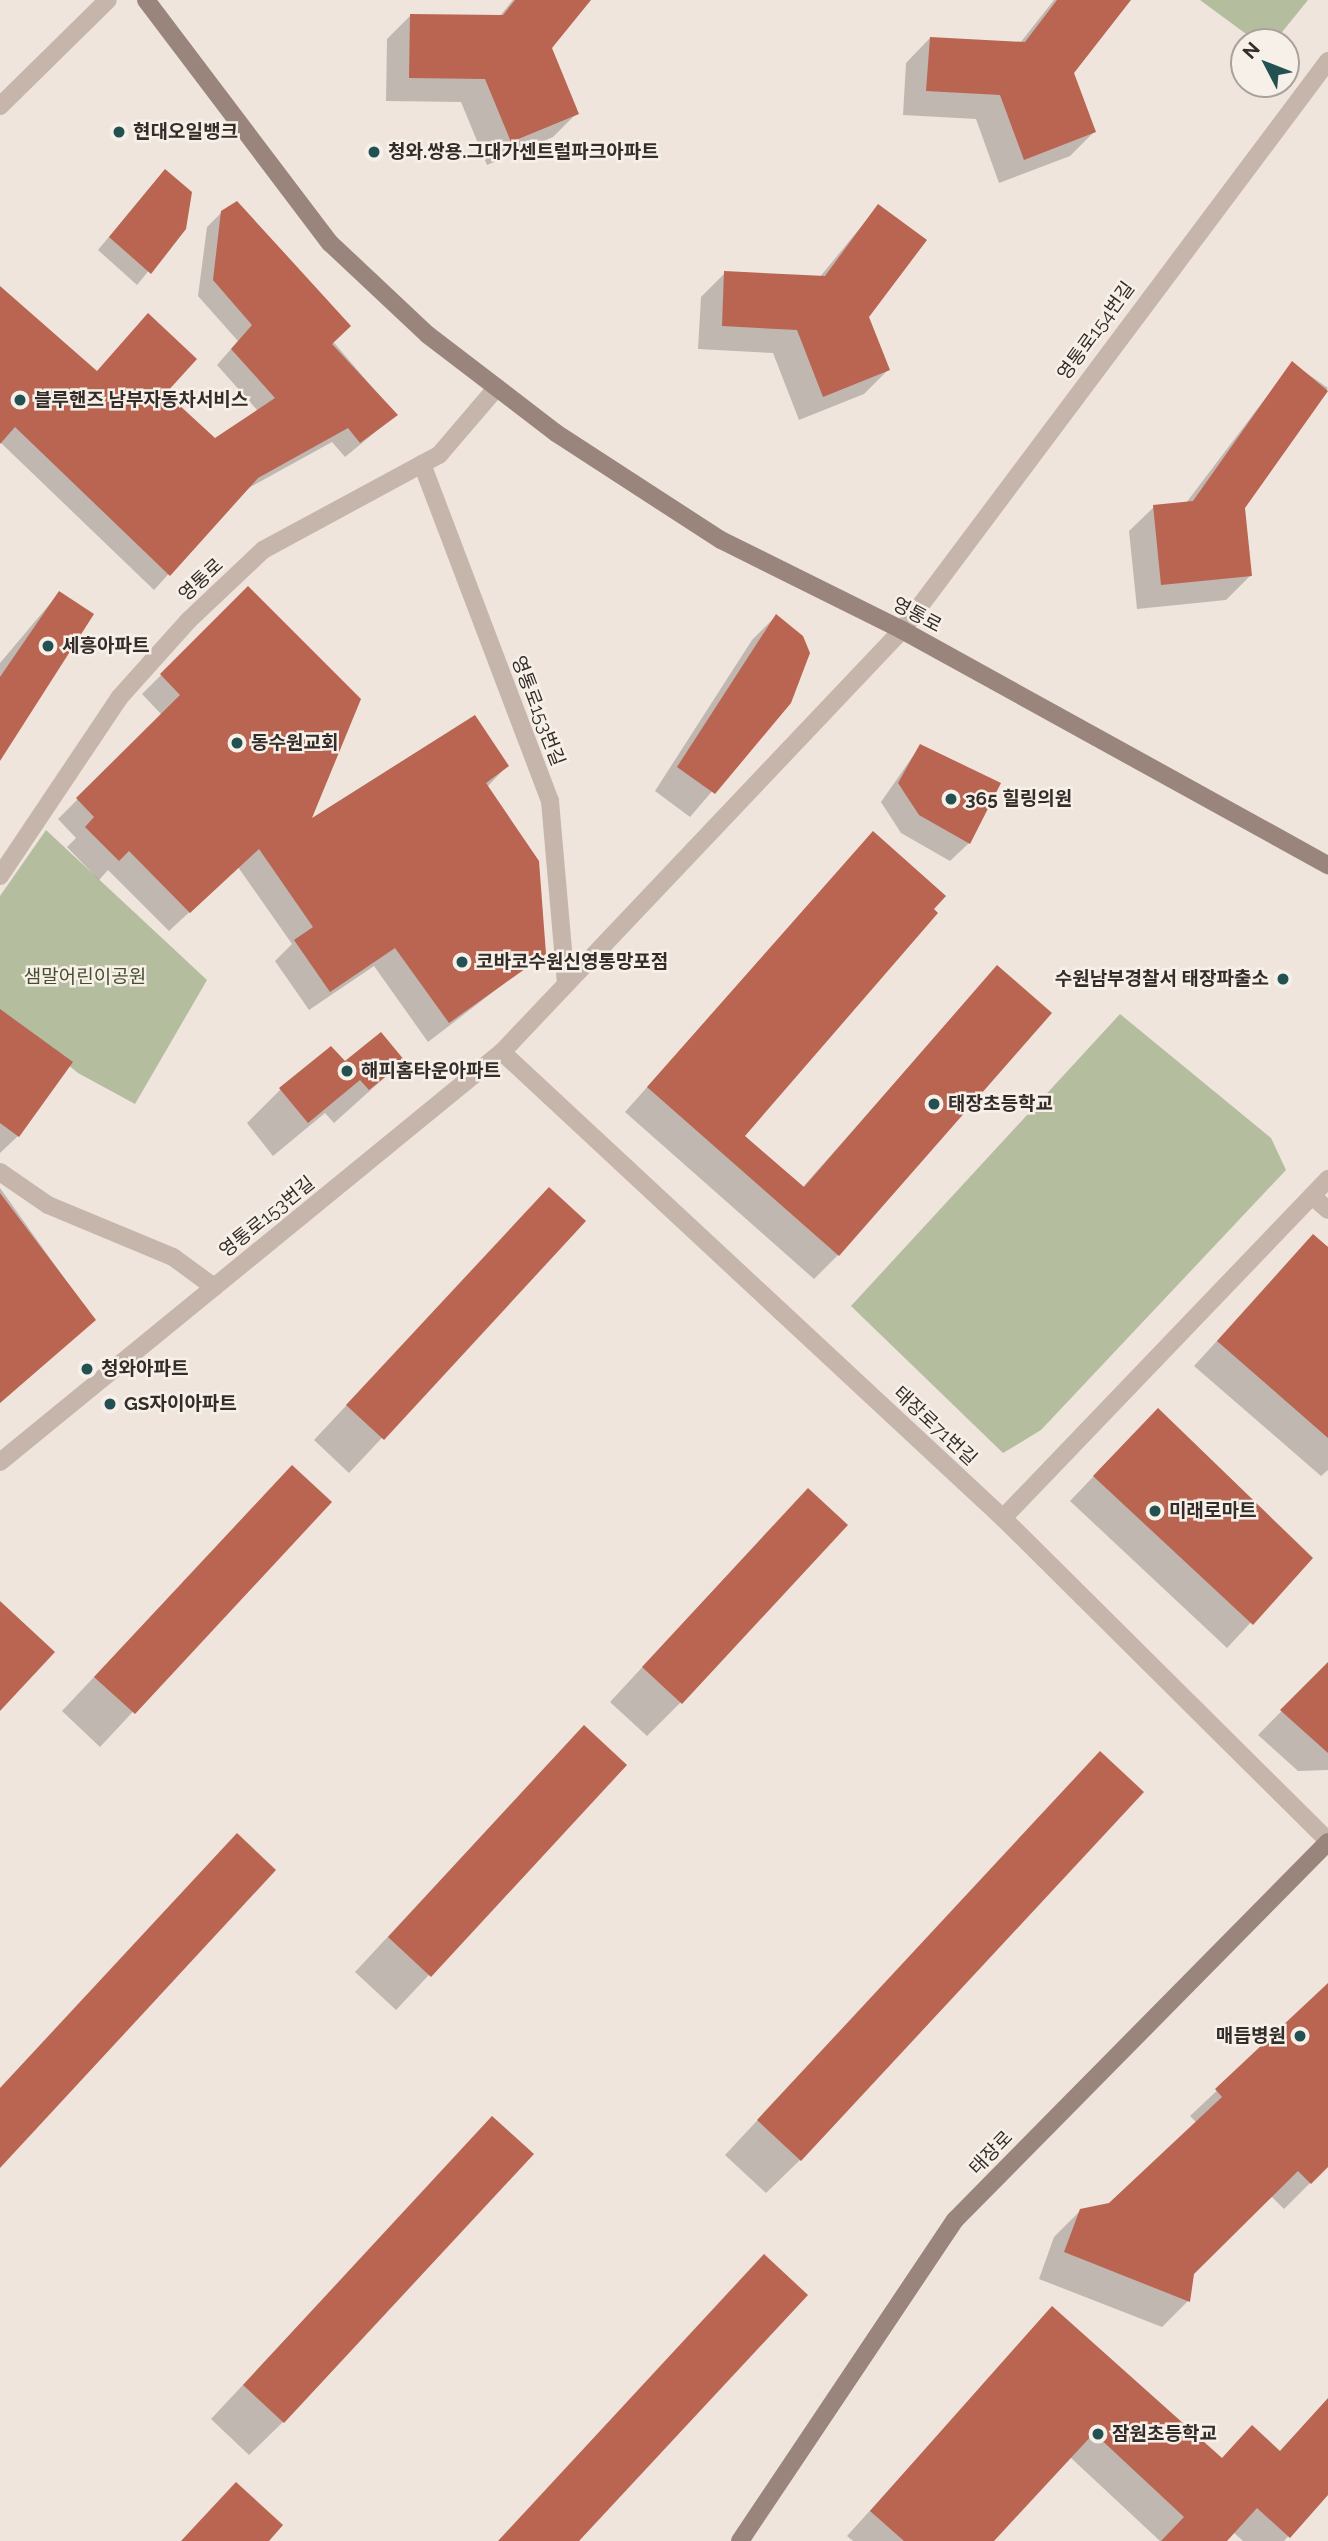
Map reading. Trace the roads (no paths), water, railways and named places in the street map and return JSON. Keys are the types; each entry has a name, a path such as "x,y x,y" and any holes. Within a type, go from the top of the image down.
{"main road":[{"name":"영통로","path":"146,0 330,243 428,335 496,387 721,540 902,629 1328,865"},
{"name":"태장로","path":"746,2539 955,2220 1328,1841"}],"street":[{"path":"0,106 108,0"},
{"name":"영통로154번길","path":"902,629 1328,61"},
{"name":"영통로","path":"0,876 119,698 189,620 263,550 439,455 496,387"},
{"name":"영통로153번길","path":"422,464 550,801 566,984"},
{"name":"영통로153번길","path":"0,1462 502,1052 902,629"},
{"name":"태장로71번길","path":"502,1052 1003,1518 1328,1841"},
{"name":"영통로153번길","path":"0,1172 48,1205 173,1257 214,1287"},
{"path":"1003,1518 1328,1179"},
{"path":"1312,1196 1328,1210"}],"place":[{"name":"현대오일뱅크","path":"119,132"},
{"name":"청와.쌍용.그대가센트럴파크아파트","path":"374,152"},
{"name":"블루핸즈 남부자동차서비스","path":"20,400"},
{"name":"세흥아파트","path":"48,646"},
{"name":"동수원교회","path":"237,743"},
{"name":"365 힐링의원","path":"951,799"},
{"name":"코바코수원신영통망포점","path":"462,962"},
{"name":"수원남부경찰서 태장파출소","path":"1283,979"},
{"name":"해피홈타운아파트","path":"347,1071"},
{"name":"태장초등학교","path":"934,1104"},
{"name":"청와아파트","path":"87,1369"},
{"name":"GS자이아파트","path":"110,1404"},
{"name":"미래로마트","path":"1155,1511"},
{"name":"매듭병원","path":"1300,2036"},
{"name":"잠원초등학교","path":"1098,2434"}],"park label":[{"name":"샘말어린이공원","path":"85,977"}]}
